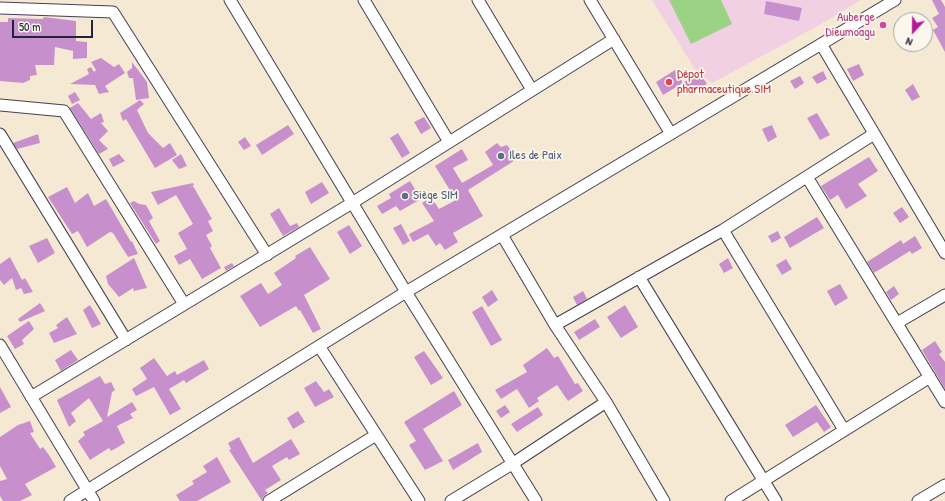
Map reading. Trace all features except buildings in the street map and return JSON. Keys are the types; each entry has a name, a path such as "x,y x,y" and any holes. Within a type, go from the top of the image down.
{"street":[{"path":"230,0 406,292 536,501"},
{"path":"364,0 449,142"},
{"path":"478,0 532,90"},
{"path":"590,0 671,134"},
{"path":"70,501 406,292 895,0"},
{"path":"0,8 113,12 267,255"},
{"path":"31,397 352,203 614,39"},
{"path":"821,44 945,254"},
{"path":"0,105 64,111 184,304"},
{"path":"0,134 126,340"},
{"path":"555,325 723,230 874,134"},
{"path":"807,177 945,402"},
{"path":"723,230 844,430"},
{"path":"502,235 555,325 606,402 664,501"},
{"path":"639,277 776,501"},
{"path":"897,324 945,295"},
{"path":"0,345 94,501"},
{"path":"319,346 419,501"},
{"path":"732,501 930,377"},
{"path":"451,501 512,464 606,402"},
{"path":"269,501 376,434"},
{"path":"918,501 945,485"}],"shaded area":[{"path":"652,0 861,0 814,28 712,83 695,69"}],"green space":[{"path":"669,0 721,0 732,24 691,44"}],"place":[{"name":"Auberge Dieumoagu","path":"883,25"},
{"name":"Dépot pharmaceutique SIM","path":"669,82"},
{"name":"Iles de Paix","path":"501,156"},
{"name":"Siège SIM","path":"405,196"}]}
